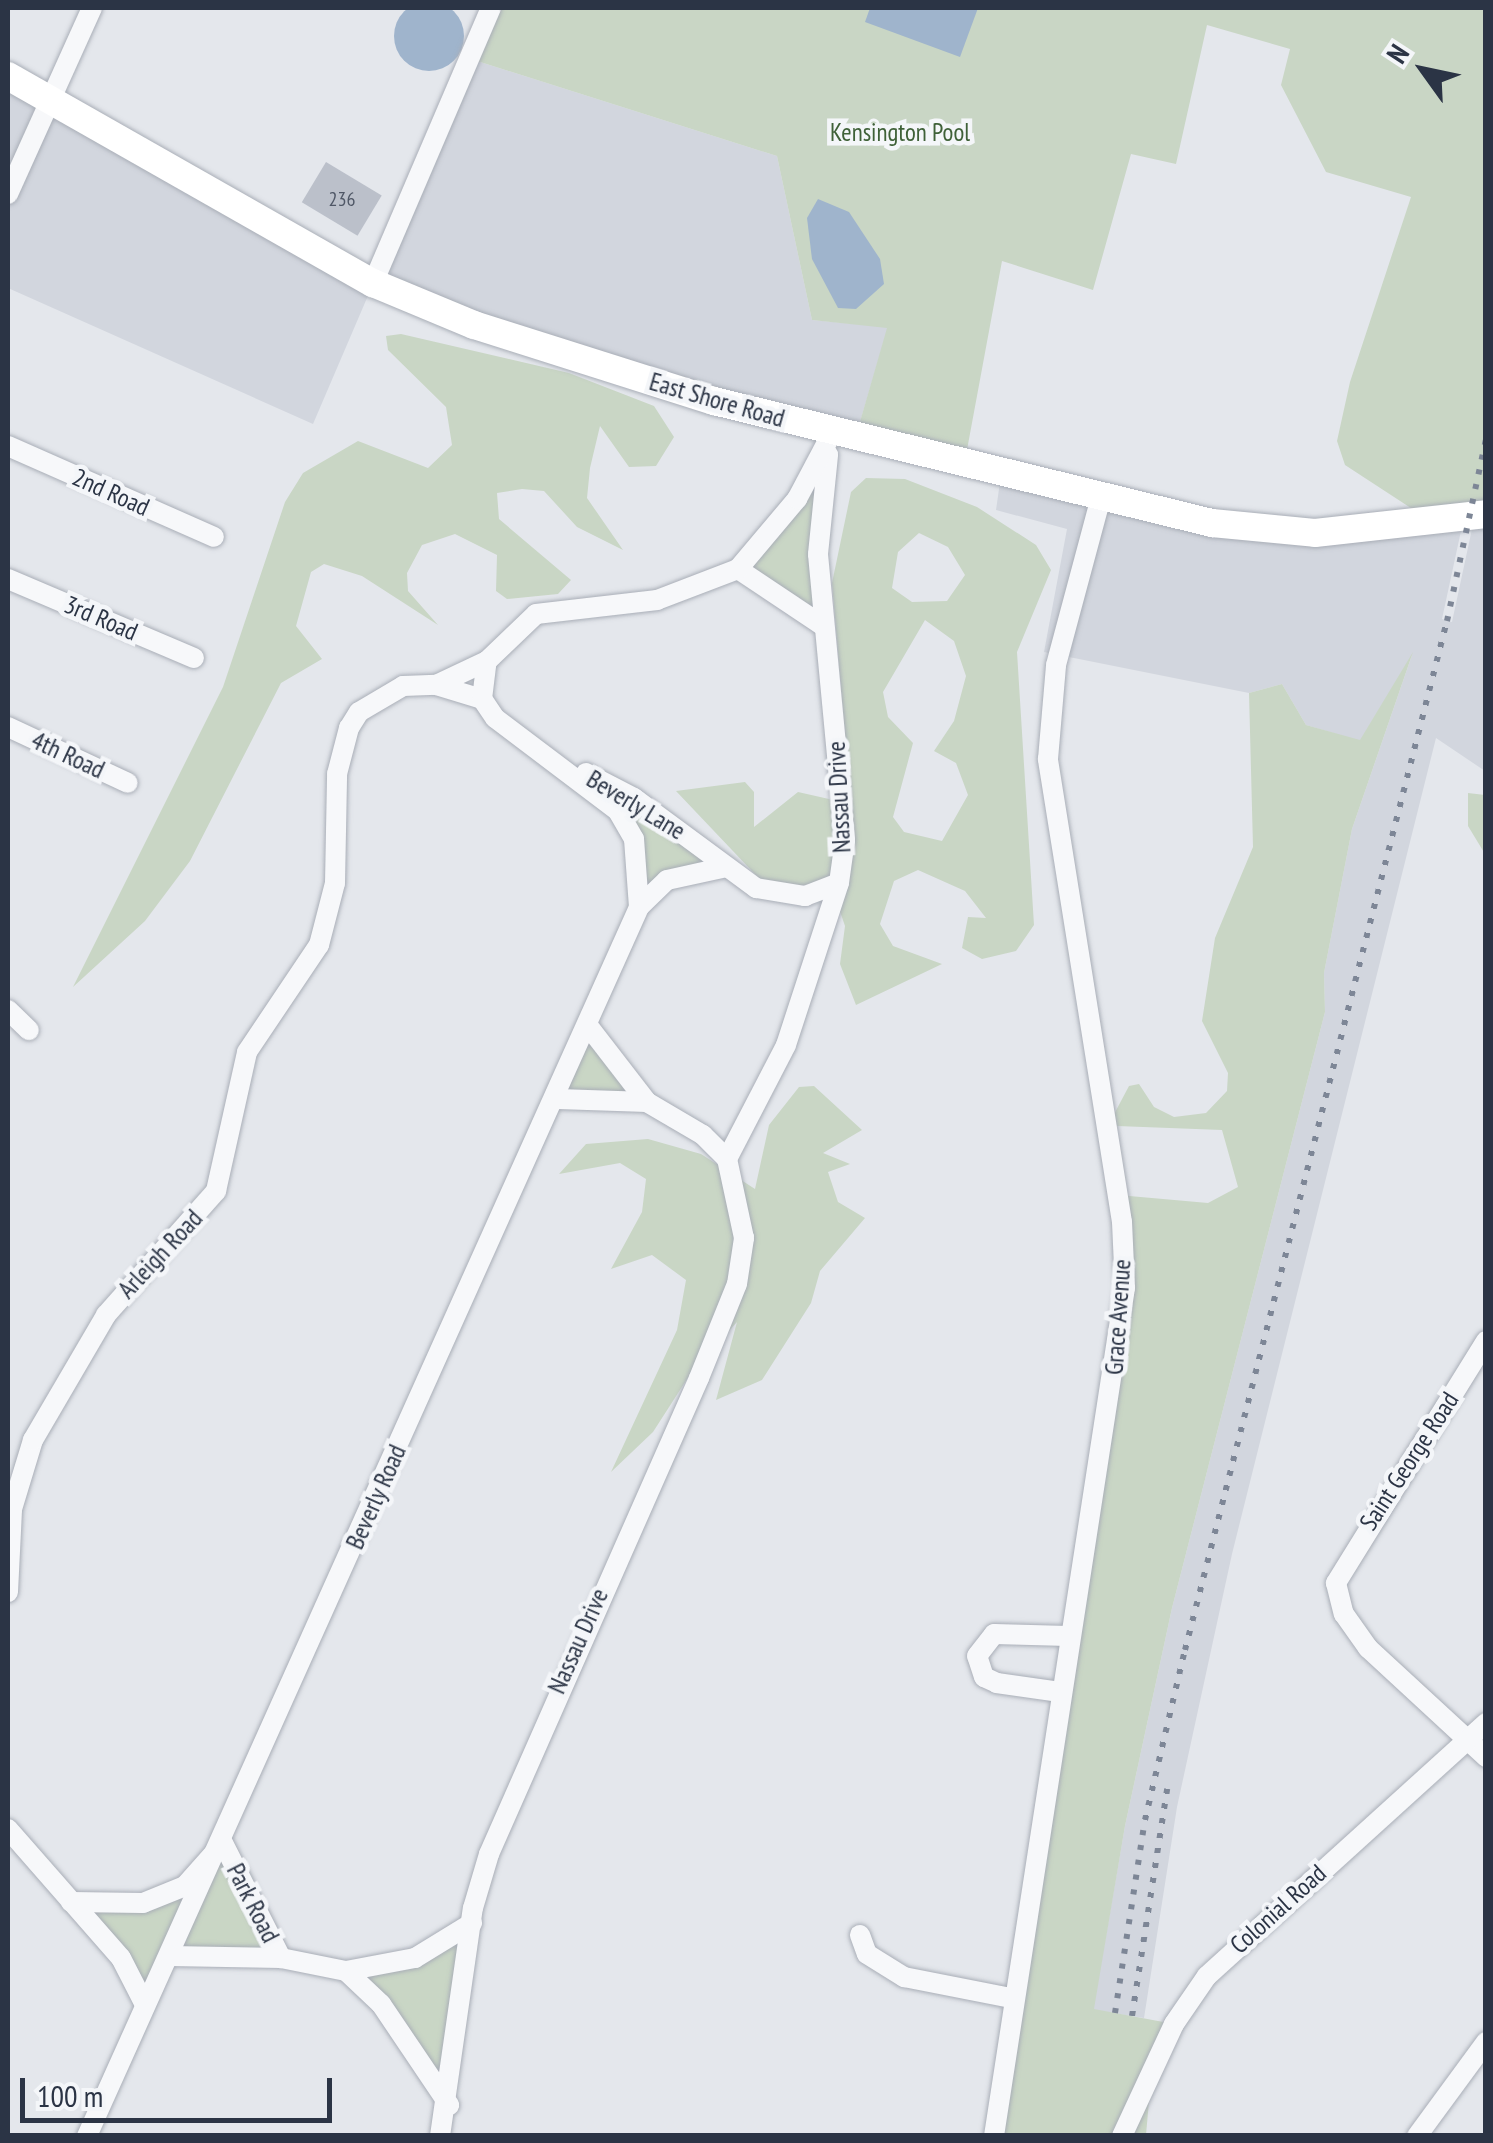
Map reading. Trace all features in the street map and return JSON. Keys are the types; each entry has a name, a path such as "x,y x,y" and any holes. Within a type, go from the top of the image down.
{"main road":[{"name":"East Shore Road","path":"8,76 52,96 373,283 474,325 832,433 1100,502 1308,533 1486,514"}],"street":[{"path":"8,194 92,8"},
{"path":"373,283 491,8"},
{"name":"Arleigh Road","path":"436,685 487,661 536,614 657,600 738,569 797,499 832,433"},
{"name":"Nassau Drive","path":"440,2136 449,2105 472,1923 522,1766 737,1284 744,1238 727,1159 786,1045 839,883 845,840 823,626 819,533 832,433"},
{"name":"2nd Road","path":"8,446 214,537"},
{"name":"Grace Avenue","path":"994,2136 1011,1998 1125,1288 1122,1222 1047,731 1100,502"},
{"path":"738,569 823,626"},
{"name":"3rd Road","path":"8,579 194,658"},
{"path":"483,693 487,661"},
{"name":"Arleigh Road","path":"8,1592 12,1508 33,1440 106,1315 216,1192 247,1052 319,945 335,882 337,774 349,728 388,690 436,685 483,693"},
{"name":"Beverly Lane","path":"483,693 538,754 618,811 638,853"},
{"name":"4th Road","path":"8,727 128,784"},
{"name":"Beverly Lane","path":"538,754 634,798 756,888 787,896 839,883"},
{"name":"Beverly Road","path":"87,2136 558,1099 639,906 638,853"},
{"name":"Beverly Lane","path":"639,906 667,880 726,867"},
{"path":"8,1010 29,1030"},
{"path":"589,1026 646,1102 727,1159"},
{"path":"558,1099 646,1102"},
{"name":"Saint George Road","path":"1467,1740 1368,1648 1344,1614 1336,1583 1486,1341"},
{"path":"1060,1692 997,1683 984,1677 976,1656 994,1634 1068,1636"},
{"name":"Colonial Road","path":"1122,2136 1174,2024 1207,1976 1486,1724"},
{"path":"1467,1740 1486,1757"},
{"path":"8,1829 121,1958 145,2005"},
{"name":"Park Road","path":"71,1902 143,1902 186,1886 223,1843 280,1958"},
{"name":"Park Road","path":"170,1956 280,1958 346,1971 415,1958 472,1923"},
{"path":"860,1935 867,1954 904,1977 1011,1998"},
{"path":"346,1971 401,2030 449,2105"},
{"path":"1417,2136 1486,2042"}],"shaded area":[{"path":"474,60 777,156 812,320 888,327 855,439 373,284 313,424 8,288 8,76 373,283"},
{"path":"1001,475 1212,523 1464,517 1442,619 1452,622 1475,515 1485,514 1485,771 1436,738 1232,1554 1177,1807 1144,2018 1093,2010 1125,1826 1172,1608 1325,1012 1324,973 1352,829 1412,655 1360,741 1306,725 1282,684 1249,693 1044,652 1067,529 996,510"}],"green space":[{"name":"Kensington Pool","path":"497,8 1485,8 1485,514 1417,512 1345,465 1337,441 1350,382 1411,197 1326,172 1281,85 1290,49 1207,25 1176,164 1131,154 1093,290 1002,261 964,466 855,439 887,328 812,320 777,156 474,60"},
{"path":"401,334 569,373 654,406 674,437 656,466 629,467 600,426 590,468 587,498 623,550 577,527 544,491 522,489 497,493 499,519 571,580 558,594 507,599 496,591 497,555 455,534 422,545 407,573 408,591 438,625 362,576 324,564 311,572 296,626 322,659 281,683 190,861 145,921 73,987 223,687 285,502 303,473 358,441 428,468 452,445 446,407 388,350 386,336"},
{"path":"832,433 823,626 738,569"},
{"path":"866,478 905,479 977,507 1036,545 1051,570 1017,652 1034,925 1016,951 982,959 962,948 968,917 986,918 965,891 918,870 894,881 880,924 893,946 942,964 856,1005 840,964 845,926 830,882 769,889 676,791 745,782 754,792 754,827 798,792 851,804 832,583 851,492","holes":["919,533 948,547 965,575 947,601 912,602 892,588 898,552","925,620 954,641 966,676 954,721 934,751 956,763 968,795 942,841 904,832 893,817 913,743 888,717 883,692"]},
{"path":"1413,652 1352,829 1324,973 1325,1012 1172,1608 1125,1826 1094,2009 1174,2024 1152,2067 1146,2135 994,2136 1116,1370 1118,1195 1208,1203 1238,1187 1222,1130 1117,1126 1112,1118 1129,1086 1139,1084 1154,1107 1174,1117 1206,1113 1227,1091 1228,1073 1202,1021 1215,938 1253,847 1249,693 1282,684 1306,725 1360,740"},
{"path":"587,774 726,867 707,869 639,907 641,871"},
{"path":"1468,793 1485,795 1485,854 1468,826"},
{"path":"589,1027 647,1102 558,1099"},
{"path":"814,1086 862,1130 823,1153 850,1164 828,1172 838,1202 865,1218 820,1271 811,1303 762,1380 716,1400 737,1322 689,1376 653,1432 611,1472 677,1330 686,1280 652,1255 611,1269 642,1212 646,1179 620,1163 559,1174 586,1144 648,1139 701,1154 755,1189 769,1125 799,1087"},
{"path":"223,1843 281,1958 171,1956 145,2005 71,1902 143,1903 185,1886"},
{"path":"472,1923 449,2105 346,1971 415,1958"}],"water":[{"path":"429,1 454,11 464,36 454,61 429,71 404,61 394,36 404,11"},
{"path":"870,8 978,8 960,57 865,22"},
{"path":"818,199 849,212 880,259 884,284 856,309 838,308 812,259 807,218"}],"building":[{"path":"326,162 382,195 358,236 302,202"}],"railway":[{"path":"1115,2013 1145,1820 1185,1650 1447,621 1486,439"},
{"path":"1132,2016 1167,1789"}]}
